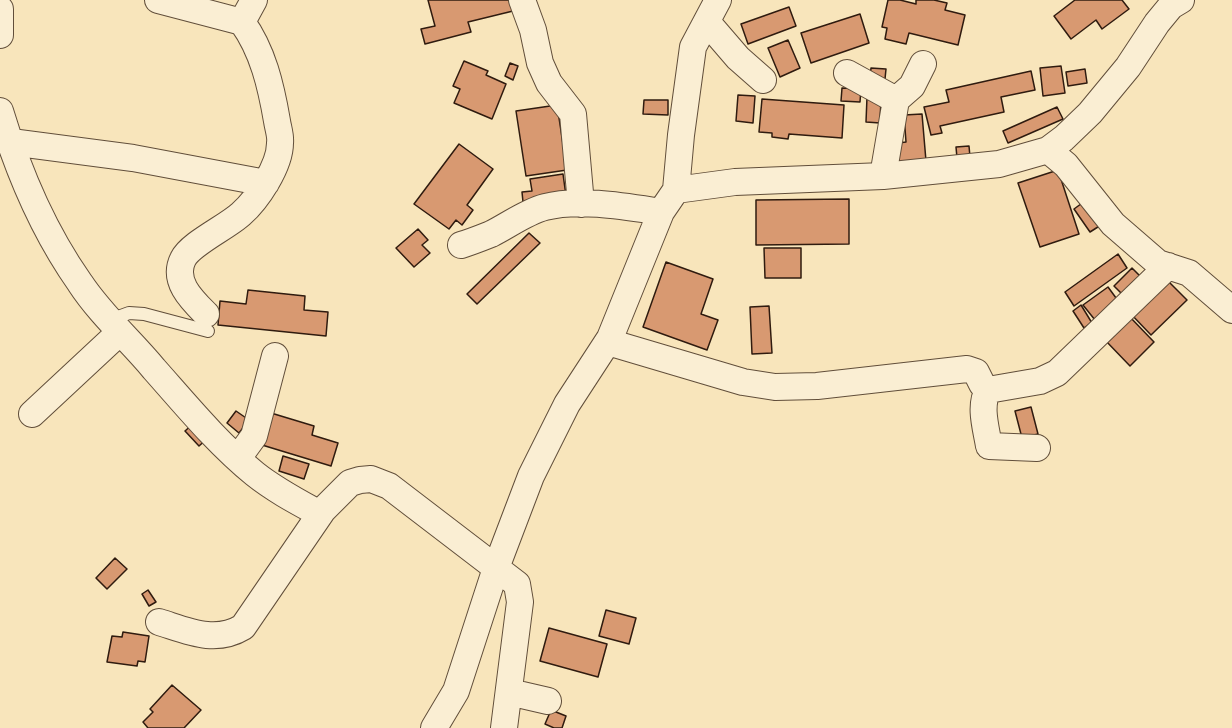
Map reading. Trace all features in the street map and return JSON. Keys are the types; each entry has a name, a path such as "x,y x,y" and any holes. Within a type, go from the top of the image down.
{"street":[{"path":"158,0 248,11 252,34 264,64 280,144 271,174 255,200 241,214 187,253 182,260 180,269 183,286 207,322"},
{"path":"522,0 533,30 540,63 549,83 573,114 581,204"},
{"path":"676,190 735,182 883,177 999,164 1048,150 1090,113 1128,67 1157,23 1171,6 1181,0"},
{"path":"0,9 0,35"},
{"path":"712,11 738,58 763,80"},
{"path":"434,728 456,691 496,568 531,476 567,404 608,342 662,212 676,190 693,47 712,11"},
{"path":"883,177 896,100 912,86 923,64"},
{"path":"847,73 896,100"},
{"path":"0,111 53,243 81,285 198,419 238,458 254,473 285,495 320,514"},
{"path":"11,142 133,158 266,183"},
{"path":"1048,150 1066,165 1113,224 1158,263 1189,273 1232,310"},
{"path":"461,246 546,207 581,204 621,206 662,212"},
{"path":"988,390 1040,381 1057,373 1168,266"},
{"path":"32,414 115,326"},
{"path":"608,342 744,382 775,387 817,386 967,369 976,372 988,390"},
{"path":"238,458 254,436 275,356"},
{"path":"988,390 984,397 984,415 989,446 1037,448"},
{"path":"159,622 208,637 231,634 243,627 320,514 350,483 371,480 389,486 517,584 520,602 504,728"},
{"path":"509,692 548,700"}],"lane":[{"path":"115,326 129,313 207,322"}],"building":[{"path":"428,0 510,0 513,11 468,22 471,32 425,44 421,29 435,26"},
{"path":"888,0 916,4 916,0 947,3 945,10 965,15 958,45 909,33 906,44 885,39 887,28 882,27"},
{"path":"1075,0 1122,0 1129,9 1102,29 1096,20 1071,39 1054,16"},
{"path":"789,7 796,26 748,44 741,24"},
{"path":"860,14 869,43 811,63 801,33"},
{"path":"788,40 800,68 780,77 768,48"},
{"path":"464,61 488,71 486,75 506,84 492,119 454,103 460,89 453,86"},
{"path":"510,63 518,66 513,80 505,76"},
{"path":"1061,66 1065,93 1043,96 1040,68"},
{"path":"871,68 886,69 885,79 870,78"},
{"path":"1085,69 1087,83 1068,86 1066,72"},
{"path":"1031,71 1035,90 1001,97 1004,112 940,126 942,133 931,135 924,107 949,102 946,90"},
{"path":"842,88 861,89 860,102 841,101"},
{"path":"738,95 755,96 753,123 736,121"},
{"path":"867,97 881,98 880,123 866,122"},
{"path":"762,99 844,105 842,138 789,134 788,139 772,137 772,133 759,132"},
{"path":"644,100 668,100 668,115 643,114"},
{"path":"557,105 567,170 526,176 516,111"},
{"path":"1057,107 1063,119 1008,143 1003,131"},
{"path":"922,114 926,161 899,164 898,143 906,142 904,115"},
{"path":"459,144 493,169 467,205 473,210 462,225 456,220 449,229 414,204"},
{"path":"969,146 970,157 957,158 956,147"},
{"path":"1058,170 1079,234 1040,247 1018,183"},
{"path":"563,174 566,196 523,202 522,192 532,191 530,179"},
{"path":"849,199 849,244 756,245 756,200"},
{"path":"1085,201 1101,225 1090,232 1074,209"},
{"path":"418,229 428,240 422,245 430,253 414,267 396,248"},
{"path":"529,233 540,243 477,304 467,294"},
{"path":"764,248 801,248 801,278 765,278"},
{"path":"1118,254 1127,268 1074,306 1065,292"},
{"path":"666,262 713,279 701,314 718,320 707,350 643,327"},
{"path":"1132,268 1143,279 1125,297 1114,286"},
{"path":"1165,278 1187,300 1151,335 1130,313"},
{"path":"1108,287 1119,302 1095,320 1083,305"},
{"path":"248,290 305,296 304,310 328,312 326,336 218,325 220,301 246,304"},
{"path":"1081,305 1092,323 1084,328 1073,311"},
{"path":"769,306 772,353 752,354 750,307"},
{"path":"1129,316 1154,342 1130,366 1105,340"},
{"path":"1031,407 1038,434 1022,438 1015,411"},
{"path":"236,411 249,420 239,433 227,423"},
{"path":"271,413 314,426 312,435 338,443 331,466 262,445"},
{"path":"194,423 208,438 199,446 185,431"},
{"path":"283,456 309,464 304,479 279,471"},
{"path":"115,558 127,569 107,589 96,578"},
{"path":"148,590 156,602 149,606 142,594"},
{"path":"606,610 636,618 629,644 599,636"},
{"path":"549,628 607,644 598,677 540,661"},
{"path":"123,632 149,636 145,662 138,661 137,666 107,662 112,636 122,637"},
{"path":"172,685 201,710 184,728 148,728 143,722 153,712 150,709"},
{"path":"551,710 566,716 562,728 554,728 545,724"}]}
